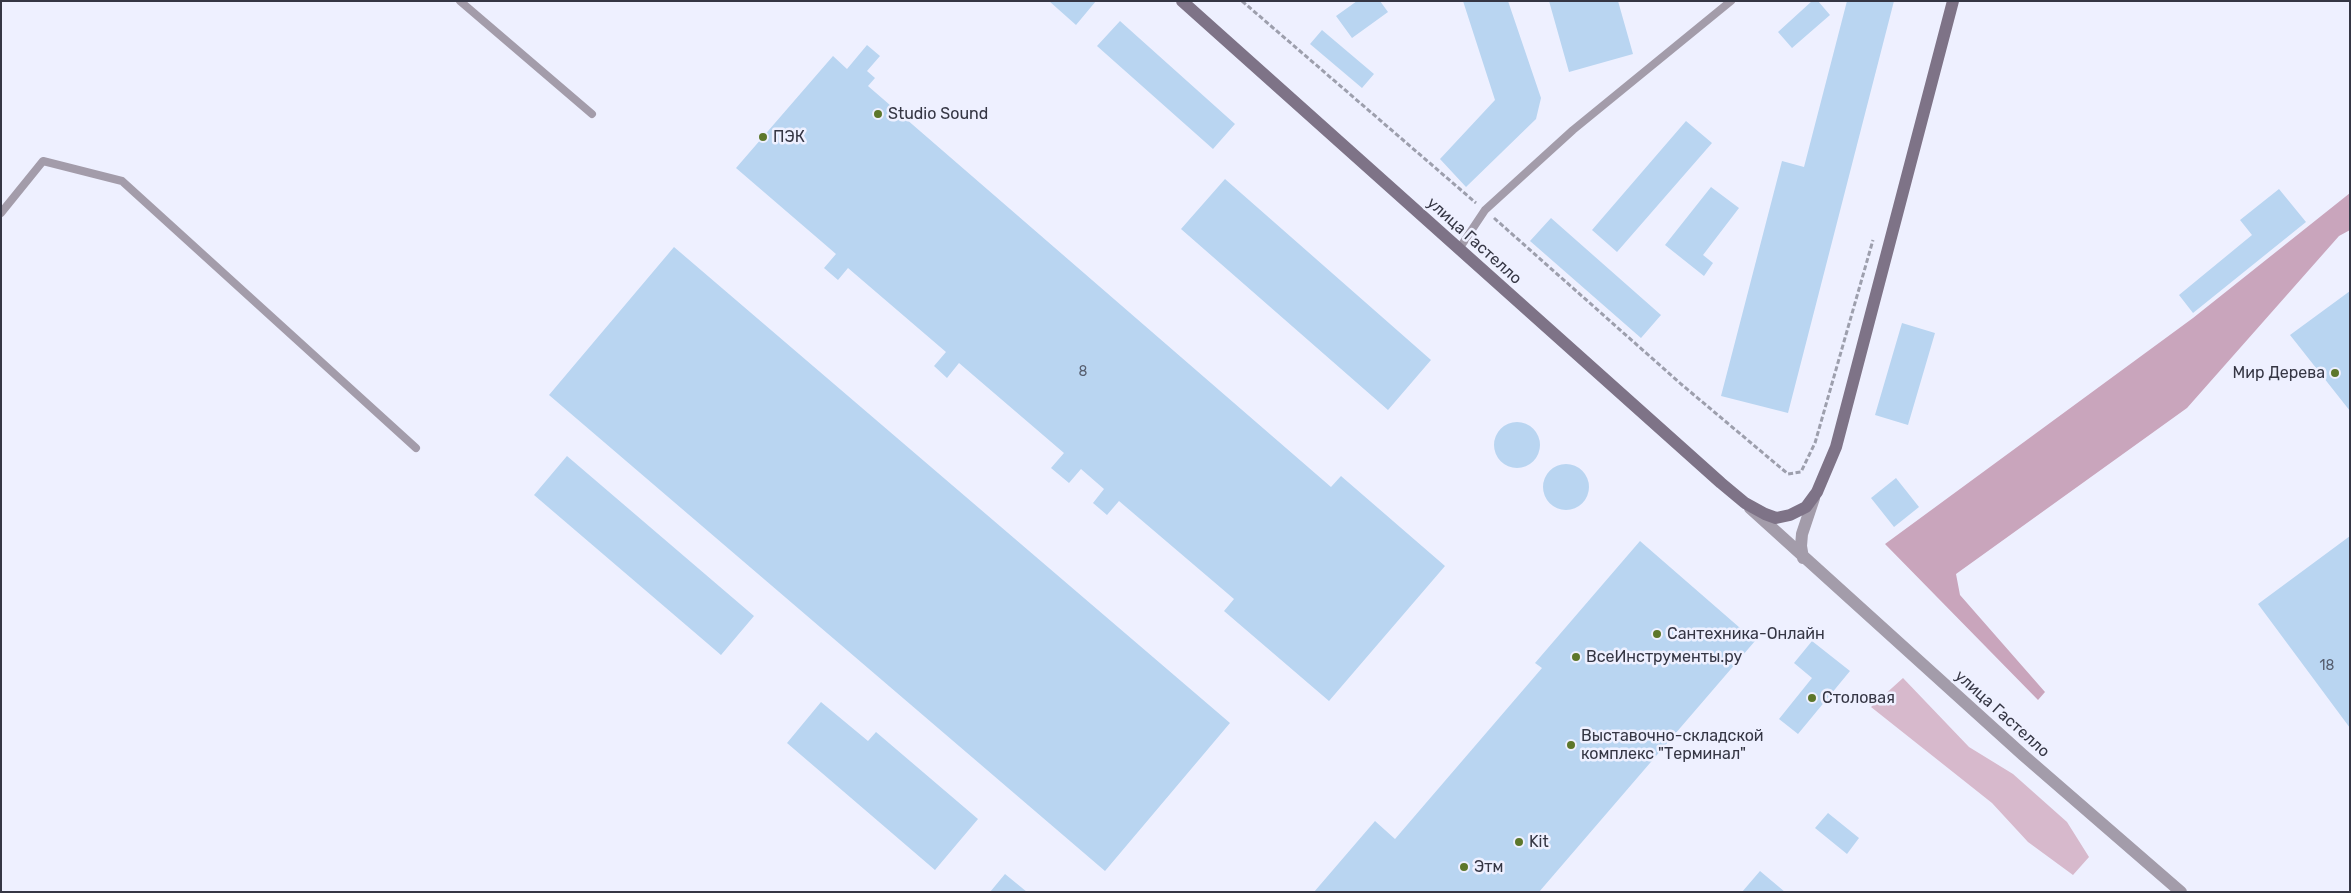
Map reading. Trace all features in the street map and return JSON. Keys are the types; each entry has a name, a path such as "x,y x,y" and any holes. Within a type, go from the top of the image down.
{"main road":[{"name":"улица Гастелло","path":"1182,1 1745,503 1764,514 1776,518 1790,515 1806,507 1817,492"},
{"path":"1817,492 1836,447 1953,1"}],"street":[{"path":"1803,558 1802,534 1817,492"},
{"name":"улица Гастелло","path":"1745,503 1803,558 2023,755 2181,892"}],"lane":[{"path":"460,1 592,114"},
{"path":"1459,249 1485,210 1573,130 1731,1"},
{"path":"1,213 43,161 122,181 416,448"}],"path":[{"path":"1242,1 1788,474 1801,472 1815,443 1874,235"}],"shaded area":[{"path":"2350,193 2350,230 2339,236 2187,408 1956,574 1960,595 2045,692 2038,700 1885,544 2193,318"},
{"path":"1903,678 1969,747 2013,774 2067,822 2089,857 2073,875 2028,842 1992,803 1871,707"}],"building":[{"path":"1049,1 1096,1 1076,25"},
{"path":"1357,1 1380,1 1388,12 1352,38 1336,16"},
{"path":"1463,1 1508,1 1541,98 1536,119 1466,187 1440,159 1495,100"},
{"path":"1549,1 1618,1 1633,54 1569,72"},
{"path":"1812,1 1818,1 1830,15 1792,48 1778,32"},
{"path":"1847,1 1894,1 1788,413 1721,396 1782,161 1804,167"},
{"path":"1120,21 1235,124 1213,149 1097,46"},
{"path":"1322,30 1374,74 1362,88 1310,44"},
{"path":"867,45 880,56 867,71 875,78 868,86 1331,487 1341,476 1445,566 1329,701 1224,611 1234,599 1119,501 1107,515 1093,503 1104,489 1081,469 1069,483 1051,468 1064,453 959,363 947,378 934,366 946,352 848,268 838,280 824,268 836,254 736,168 833,56 847,69"},
{"path":"1686,121 1712,143 1617,252 1592,230"},
{"path":"1225,179 1431,360 1388,410 1181,229"},
{"path":"1711,187 1739,208 1703,255 1713,263 1704,276 1665,245"},
{"path":"2279,189 2306,222 2193,313 2179,295 2252,235 2240,220"},
{"path":"1551,218 1661,315 1641,338 1530,241"},
{"path":"674,247 1230,723 1105,871 549,395"},
{"name":"Мир Дерева","path":"2350,291 2350,411 2290,335"},
{"path":"1902,323 1935,333 1908,425 1875,415"},
{"path":"1517,422 1530,426 1536,432 1540,445 1536,458 1530,464 1517,468 1504,464 1498,458 1494,445 1498,432 1504,426"},
{"path":"567,456 754,616 721,655 534,495"},
{"path":"1566,464 1579,468 1585,474 1589,487 1585,500 1579,506 1566,510 1553,506 1547,500 1543,487 1547,474 1553,468"},
{"path":"1896,478 1919,507 1894,527 1871,498"},
{"path":"2350,536 2350,728 2258,604"},
{"name":"Выставочно-складской комплекс \"Терминал\"","path":"1640,541 1755,641 1539,892 1314,892 1375,821 1395,839 1542,668 1535,663"},
{"name":"Столовая","path":"1812,641 1850,671 1798,734 1779,719 1812,678 1794,663"},
{"path":"821,702 868,741 876,732 978,819 935,870 787,743"},
{"path":"1828,813 1859,838 1847,854 1815,828"},
{"path":"1760,871 1785,892 1742,892"},
{"path":"1005,874 1027,892 990,892"}],"place":[{"name":"Studio Sound","path":"878,114"},
{"name":"ПЭК","path":"763,137"},
{"name":"Мир Дерева","path":"2335,373"},
{"name":"Сантехника-Онлайн","path":"1657,634"},
{"name":"ВсеИнструменты.ру","path":"1576,657"},
{"name":"Столовая","path":"1812,698"},
{"name":"Выставочно-складской комплекс \"Терминал\"","path":"1571,745"},
{"name":"Kit","path":"1519,842"},
{"name":"Этм","path":"1464,867"}]}
